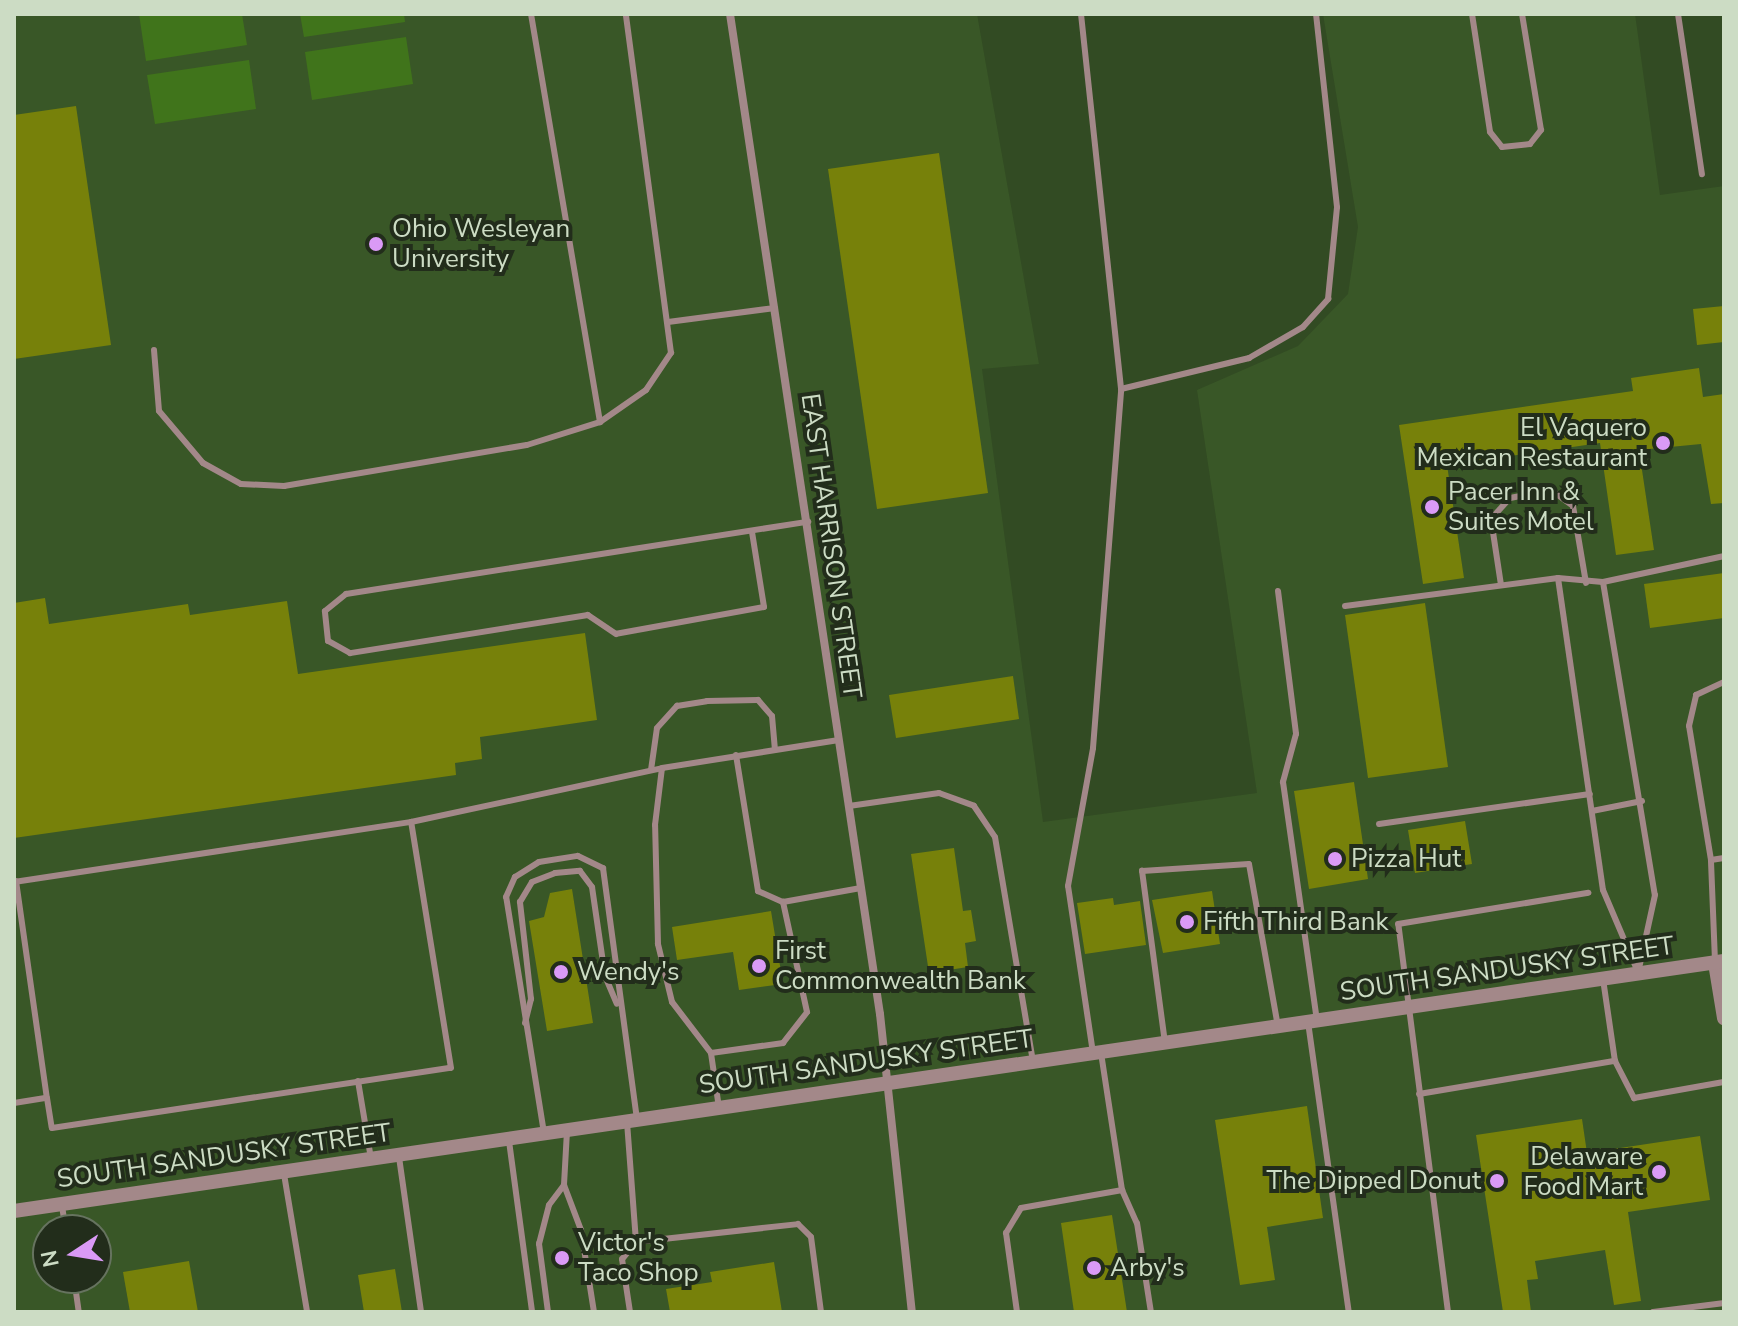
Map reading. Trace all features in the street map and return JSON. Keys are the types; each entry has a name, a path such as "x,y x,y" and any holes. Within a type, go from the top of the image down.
{"street":[{"name":"EAST HARRISON STREET","path":"730,14 861,888 887,1084 912,1312"},
{"name":"SOUTH SANDUSKY STREET","path":"14,1211 1719,962"},
{"path":"1719,962 1724,1018"}],"lane":[{"path":"531,14 600,422"},
{"path":"154,350 159,411 203,463 241,484 284,486 527,445 600,422 646,390 671,353 626,14"},
{"path":"1081,14 1121,389 1093,748 1068,886 1122,1190 1137,1223 1151,1312"},
{"path":"1121,389 1249,358 1303,327 1328,299 1337,207 1316,14"},
{"path":"1472,14 1490,132 1502,147 1530,144 1541,130 1522,14"},
{"path":"1678,14 1702,174"},
{"path":"668,322 775,308"},
{"path":"1501,585 1491,519 1510,498 1551,490 1573,506 1586,583"},
{"path":"752,532 764,607 616,634 588,615 350,653 328,641 325,611 346,594 808,522"},
{"path":"1345,606 1558,578 1586,583 1603,582 1724,556"},
{"path":"1558,578 1603,890 1638,973"},
{"path":"1603,582 1642,801 1655,895 1638,973"},
{"path":"1278,591 1296,734 1283,782 1349,1312"},
{"path":"1719,962 1711,860 1689,726 1696,695 1724,682"},
{"path":"651,770 657,728 677,706 707,701 758,700 772,716 775,749"},
{"path":"411,822 451,1068 52,1128 15,882 411,822 651,770 839,740"},
{"path":"736,755 758,891 783,902 861,888"},
{"path":"662,768 655,825 658,944 672,1002 711,1053 719,1108"},
{"path":"849,806 939,793 974,806 995,837 1033,1062"},
{"path":"1379,824 1590,794"},
{"path":"1592,811 1642,801"},
{"path":"544,1134 506,897 515,877 539,862 578,856 603,868 614,910 619,1007 632,1121 636,1242 622,1259 630,1312"},
{"path":"1711,860 1724,858"},
{"path":"1165,1043 1142,871 1249,864 1278,1027"},
{"path":"525,1025 531,999 520,902 532,882 555,873 580,871 592,887 605,976 619,1007"},
{"path":"1448,1312 1398,924 1588,893"},
{"path":"711,1053 783,1043 807,1012 783,902"},
{"path":"1603,979 1615,1061 1634,1098 1724,1082"},
{"path":"1419,1094 1615,1061"},
{"path":"358,1081 371,1159"},
{"path":"14,1103 47,1098"},
{"path":"567,1131 564,1185 581,1230 594,1312"},
{"path":"508,1139 532,1312"},
{"path":"398,1155 421,1312"},
{"path":"283,1172 307,1312"},
{"path":"548,1312 539,1244 549,1205 564,1185"},
{"path":"1017,1312 1006,1233 1021,1208 1122,1190"},
{"path":"62,1204 64,1214"},
{"path":"636,1242 798,1224 811,1237 821,1312"},
{"path":"1653,1312 1724,1303"}],"shaded area":[{"path":"14,14 977,14 1039,364 982,369 1043,822 1257,793 1197,390 1298,346 1348,294 1358,227 1323,14 1635,14 1660,195 1724,186 1724,1310 14,1312"},
{"path":"139,14 242,14 247,45 146,61"},
{"path":"300,14 404,14 405,22 304,37"},
{"path":"406,37 413,84 312,100 305,52"},
{"path":"249,60 256,109 155,124 147,75"}],"building":[{"path":"76,106 111,345 14,359 14,115"},
{"path":"939,153 988,493 877,509 828,169"},
{"path":"1724,306 1724,342 1697,345 1693,309"},
{"name":"Pacer Inn & Suites Motel","path":"1699,368 1703,397 1724,394 1724,503 1711,504 1701,444 1639,450 1654,550 1616,555 1600,443 1447,465 1464,578 1423,584 1399,425 1633,391 1631,378"},
{"path":"1724,573 1724,618 1650,628 1644,584"},
{"path":"45,598 49,624 188,604 190,615 287,601 298,674 585,633 597,720 480,737 482,759 455,763 456,775 14,838 14,603"},
{"path":"1425,603 1448,767 1368,778 1345,615"},
{"path":"1013,676 1019,719 896,738 889,695"},
{"path":"1354,782 1368,879 1309,889 1294,791"},
{"path":"1465,821 1472,864 1415,873 1408,830"},
{"path":"954,848 963,911 971,910 976,941 965,943 968,967 929,973 911,854"},
{"name":"Wendy's","path":"572,889 593,1023 547,1031 529,921 544,917 550,893"},
{"name":"Fifth Third Bank","path":"1212,891 1220,944 1163,953 1152,900"},
{"path":"1113,898 1114,905 1140,901 1146,945 1085,954 1077,903"},
{"path":"771,911 783,984 739,990 733,952 677,960 672,927"},
{"path":"1307,1106 1323,1218 1267,1227 1275,1280 1240,1285 1215,1120"},
{"path":"1582,1119 1587,1153 1700,1136 1710,1200 1628,1212 1641,1301 1614,1305 1605,1250 1535,1261 1538,1279 1527,1280 1531,1312 1503,1312 1476,1135"},
{"name":"Arby's","path":"1112,1215 1127,1312 1074,1312 1061,1223"},
{"path":"189,1261 198,1312 130,1312 123,1272"},
{"path":"774,1262 782,1312 670,1312 666,1289 712,1282 710,1272"},
{"path":"395,1269 402,1312 364,1312 358,1275"}],"place":[{"name":"Ohio Wesleyan University","path":"376,244"},
{"name":"El Vaquero Mexican Restaurant","path":"1663,443"},
{"name":"Pacer Inn & Suites Motel","path":"1432,507"},
{"name":"Pizza Hut","path":"1335,859"},
{"name":"Fifth Third Bank","path":"1187,922"},
{"name":"First Commonwealth Bank","path":"759,966"},
{"name":"Wendy's","path":"561,972"},
{"name":"Delaware Food Mart","path":"1659,1172"},
{"name":"The Dipped Donut","path":"1497,1181"},
{"name":"Victor's Taco Shop","path":"562,1258"},
{"name":"Arby's","path":"1094,1268"}]}
